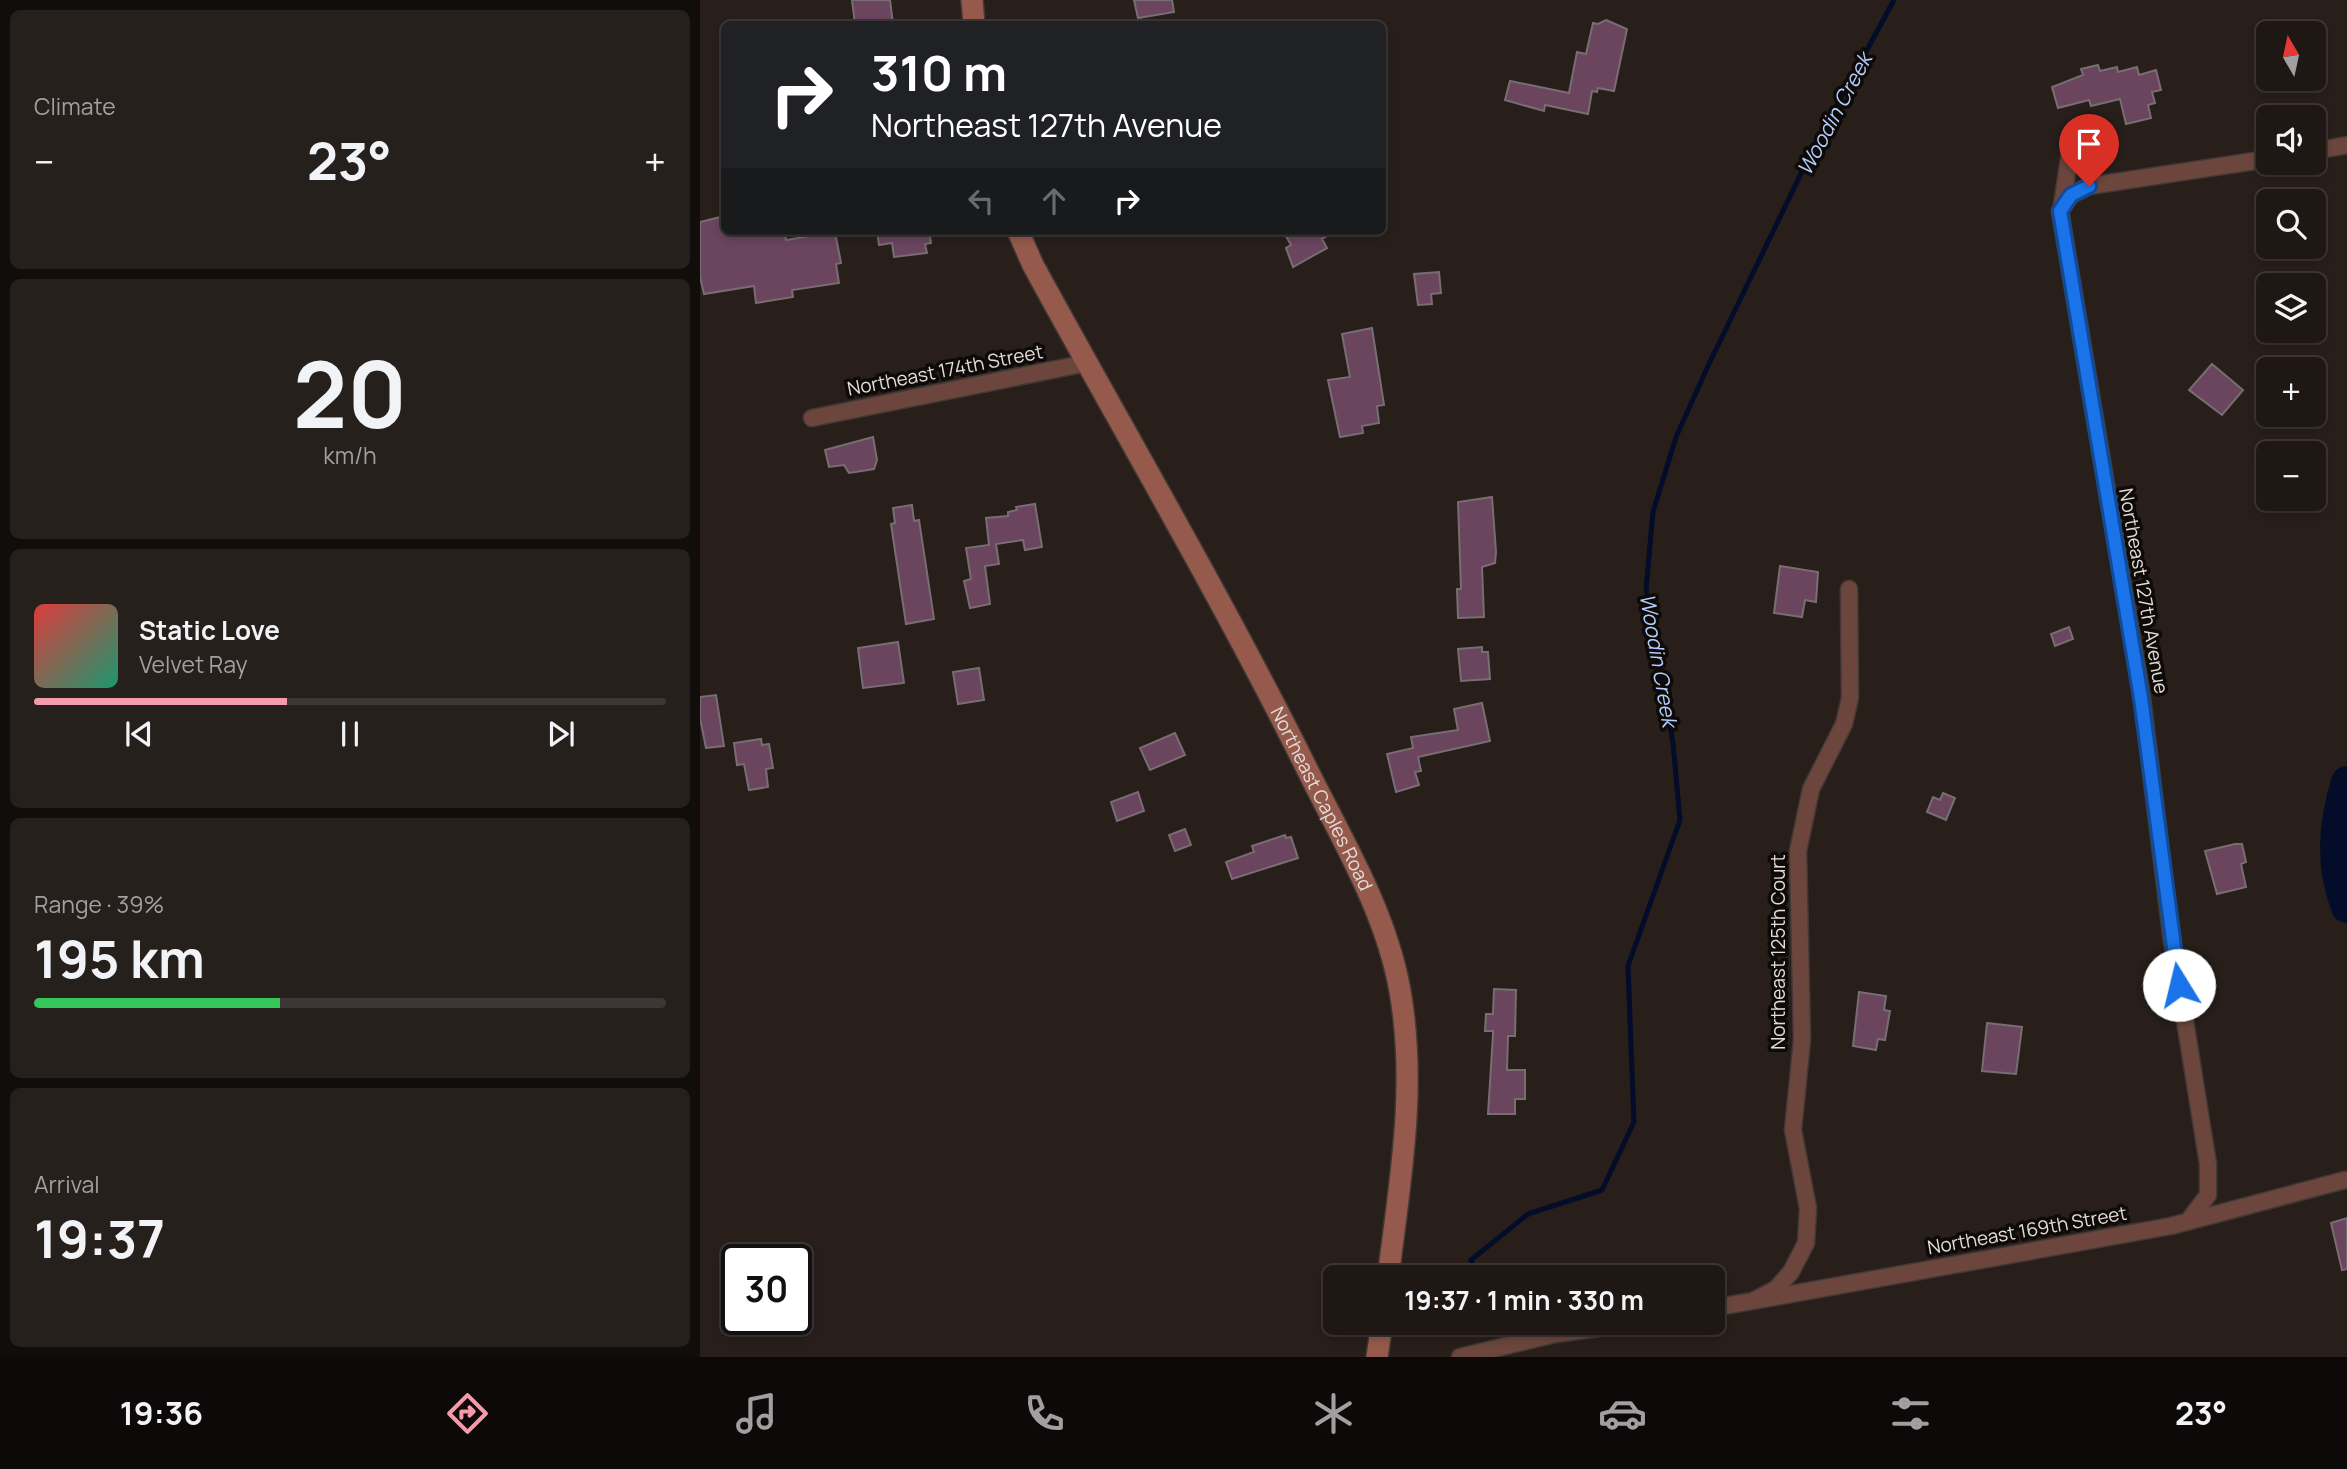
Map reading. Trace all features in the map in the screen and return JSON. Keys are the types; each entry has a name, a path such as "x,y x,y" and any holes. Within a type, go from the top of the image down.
{"main road":[{"path":"972,0 974,21"},
{"name":"Northeast Caples Road","path":"1020,235 1288,732 1369,895 1389,947 1404,1017 1408,1114 1390,1265"},
{"path":"1377,1357 1380,1335"}],"street":[{"name":"Northeast 127th Avenue","path":"2087,130 2073,139 2060,211 2141,698 2171,934 2208,1164 2208,1195 2189,1220"},
{"path":"2326,149 2347,145"},
{"path":"2060,211 2071,195 2089,186 2256,161"},
{"name":"Northeast 174th Street","path":"812,418 1087,363"},
{"name":"Northeast 125th Court","path":"1753,1301 1776,1289 1791,1272 1806,1242 1808,1226 1793,1130 1802,1040 1798,851 1811,789 1844,724 1850,698 1849,589"},
{"name":"Northeast 169th Street","path":"1725,1306 2171,1226 2345,1180"},
{"path":"1460,1357 1551,1335"}],"building":[{"path":"852,0 890,0 893,21 855,21"},
{"path":"1134,0 1172,0 1174,12 1138,18"},
{"path":"1606,20 1627,29 1614,91 1598,88 1597,92 1592,91 1588,114 1545,105 1544,111 1505,100 1510,81 1569,93 1577,52 1586,54 1593,23"},
{"path":"2098,65 2100,71 2117,67 2118,72 2137,67 2139,75 2156,70 2161,90 2152,92 2155,103 2148,105 2151,118 2126,124 2120,99 2091,106 2089,100 2058,108 2052,87 2083,75 2081,69"},
{"path":"721,217 721,235 785,235 786,240 836,235 841,263 836,264 839,283 792,290 793,297 756,303 754,286 704,294 700,277 700,222"},
{"path":"878,235 930,235 931,243 925,244 927,253 894,257 892,243 879,245"},
{"path":"1285,235 1329,235 1322,239 1327,248 1293,267 1286,248 1291,245"},
{"path":"1439,272 1441,293 1431,294 1432,304 1418,305 1414,274"},
{"path":"1372,328 1384,405 1377,406 1379,423 1362,426 1363,433 1340,437 1328,380 1350,377 1342,334"},
{"path":"2212,364 2243,390 2222,415 2189,390"},
{"path":"873,437 877,460 874,469 849,473 844,465 829,467 825,450"},
{"path":"1492,497 1496,552 1495,563 1482,567 1484,617 1458,618 1457,589 1461,589 1458,502"},
{"path":"1035,504 1042,547 1025,550 1023,540 996,544 999,564 985,566 990,604 970,608 964,581 971,579 966,548 989,545 986,518 1008,516 1008,512 1017,510 1016,507"},
{"path":"912,505 914,521 919,520 934,619 906,624 891,524 895,523 893,508"},
{"path":"1780,566 1818,572 1816,602 1805,600 1802,617 1774,613"},
{"path":"2069,627 2073,639 2055,646 2051,634"},
{"path":"898,642 904,683 863,688 858,648"},
{"path":"1482,647 1482,652 1488,652 1490,679 1461,681 1458,649"},
{"path":"979,668 984,700 958,704 953,672"},
{"path":"716,695 724,746 706,748 700,718 700,697"},
{"path":"1482,703 1490,741 1418,757 1421,771 1415,772 1419,785 1396,792 1387,754 1413,748 1411,737 1458,730 1454,709"},
{"path":"1175,733 1185,755 1150,770 1140,748"},
{"path":"761,739 762,745 769,744 773,768 766,769 768,787 749,790 744,764 737,765 734,743"},
{"path":"1138,792 1144,811 1117,821 1111,802"},
{"path":"1943,793 1955,798 1946,820 1927,812 1933,797 1940,800"},
{"path":"1185,829 1191,845 1175,851 1169,835"},
{"path":"1285,835 1286,838 1291,837 1298,858 1232,879 1226,862 1254,852 1252,846"},
{"path":"2242,844 2246,862 2241,864 2246,887 2217,894 2205,851"},
{"path":"1494,989 1516,990 1515,1036 1508,1036 1507,1070 1525,1070 1525,1099 1515,1099 1515,1114 1488,1114 1493,1031 1485,1031 1486,1014 1493,1014"},
{"path":"1859,992 1886,996 1884,1010 1890,1011 1885,1040 1878,1039 1876,1050 1853,1046"},
{"path":"1987,1023 2022,1027 2016,1074 1982,1071"},
{"path":"2347,1218 2347,1269 2342,1270 2331,1223"}],"waterway":[{"name":"Woodin Creek","path":"1472,1265 1471,1260 1528,1214 1602,1190 1634,1122 1628,966 1680,820 1673,743 1646,589 1653,512 1676,437 1708,366 1810,155 1894,0"},
{"path":"2347,782 2339,814 2336,845 2338,876 2347,907"}],"route":[{"path":"2089,186 2071,195 2060,211 2141,698 2179,985"}]}
